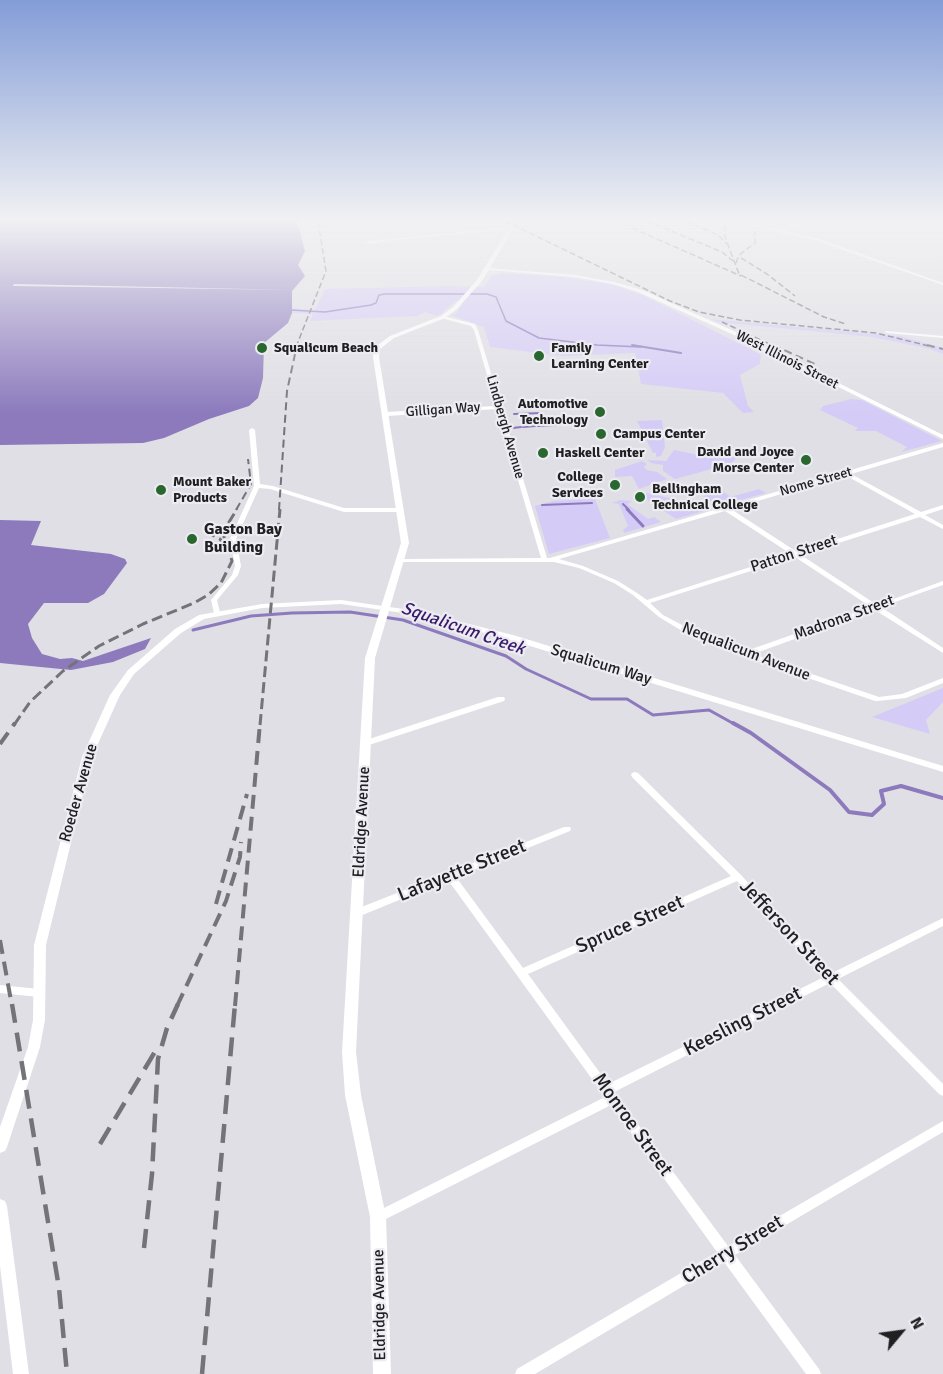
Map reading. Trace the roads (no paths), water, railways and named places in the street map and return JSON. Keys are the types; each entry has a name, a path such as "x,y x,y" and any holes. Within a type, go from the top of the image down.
{"main road":[{"path":"443,316 455,308 475,285"},
{"name":"Eldridge Avenue","path":"382,1374 378,1217 353,1095 349,1052 370,658 405,543 387,414 376,357 377,348 392,337 443,316"}],"street":[{"name":"West Illinois Street","path":"621,285 640,291 718,326 943,437"},
{"name":"Lindbergh Avenue","path":"443,316 473,325 476,330 498,407 548,559"},
{"path":"886,332 943,337"},
{"name":"Gilligan Way","path":"387,414 498,407"},
{"path":"217,613 214,600 235,575 238,566 233,539 257,486 252,430"},
{"name":"Nome Street","path":"548,559 943,445"},
{"path":"848,474 943,527"},
{"path":"257,486 272,487 336,509 361,512 400,510"},
{"name":"Patton Street","path":"645,603 943,507"},
{"path":"727,509 943,651"},
{"name":"Nequalicum Avenue","path":"400,564 548,559 599,574 625,588 679,628 700,638 878,699 903,696 943,680"},
{"name":"Madrona Street","path":"746,654 943,583"},
{"name":"Squalicum Way","path":"217,613 262,606 341,602 417,612 510,638 943,770"},
{"name":"Roeder Avenue","path":"0,1147 34,1047 39,1020 40,945 87,757 96,734 123,682 178,631 202,617 217,613"},
{"path":"366,743 501,699"},
{"name":"Jefferson Street","path":"635,774 943,1091"},
{"name":"Lafayette Street","path":"357,913 567,829"},
{"name":"Monroe Street","path":"450,876 814,1374"},
{"name":"Spruce Street","path":"521,973 738,878"},
{"name":"Keesling Street","path":"378,1217 831,978 943,922"},
{"path":"0,989 39,993"},
{"name":"Cherry Street","path":"522,1374 943,1126"},
{"path":"0,1206 3,1259 21,1374"}],"waterway":[{"path":"291,310 325,312 371,305 376,303 379,295 385,294 487,294 496,297 506,321 539,338 597,345 641,347"},
{"path":"632,345 681,353"},
{"path":"514,414 542,413"},
{"path":"538,426 556,425"},
{"path":"523,427 535,426"},
{"path":"513,428 521,427"},
{"path":"542,505 592,503"},
{"path":"623,504 629,510"},
{"path":"627,509 643,526"},
{"name":"Squalicum Creek","path":"193,630 251,616 292,613 350,612 403,620 506,656 526,669 591,699 627,699 653,715 709,710 736,725"},
{"name":"Squalicum Creek","path":"733,723 751,733 830,790 849,812 872,815 884,804 881,791 901,786 943,798"}],"railway":[{"path":"296,347 320,285"},
{"path":"637,285 699,312 740,320 876,333 933,347"},
{"path":"761,285 824,317 846,324"},
{"path":"781,285 795,296"},
{"path":"722,322 776,347"},
{"path":"279,510 287,391 297,345"},
{"path":"773,345 817,365"},
{"path":"927,345 943,349"},
{"path":"236,510 251,484 248,459"},
{"path":"14,725 30,702 63,671 99,646 143,624 194,603 208,595 221,583 232,561 224,537 226,527 237,509"},
{"path":"260,725 280,509"},
{"path":"205,531 220,539 226,547"},
{"path":"0,744 15,723"},
{"path":"235,1006 260,723"},
{"path":"216,904 247,794"},
{"path":"177,1006 226,901 240,857 241,842"},
{"path":"0,940 12,1006"},
{"path":"12,1004 59,1288 67,1374"},
{"path":"144,1248 152,1174 158,1059 167,1028 178,1004"},
{"path":"202,1374 235,1004"},
{"path":"100,1144 156,1050"}],"place":[{"name":"Squalicum Beach","path":"262,348"},
{"name":"Family Learning Center","path":"539,356"},
{"name":"Automotive Technology","path":"600,412"},
{"name":"Campus Center","path":"601,434"},
{"name":"Haskell Center","path":"543,453"},
{"name":"David and Joyce Morse Center","path":"806,460"},
{"name":"College Services","path":"615,485"},
{"name":"Mount Baker Products","path":"161,490"},
{"name":"Bellingham Technical College","path":"640,497"},
{"name":"Gaston Bay Building","path":"192,539"}]}
